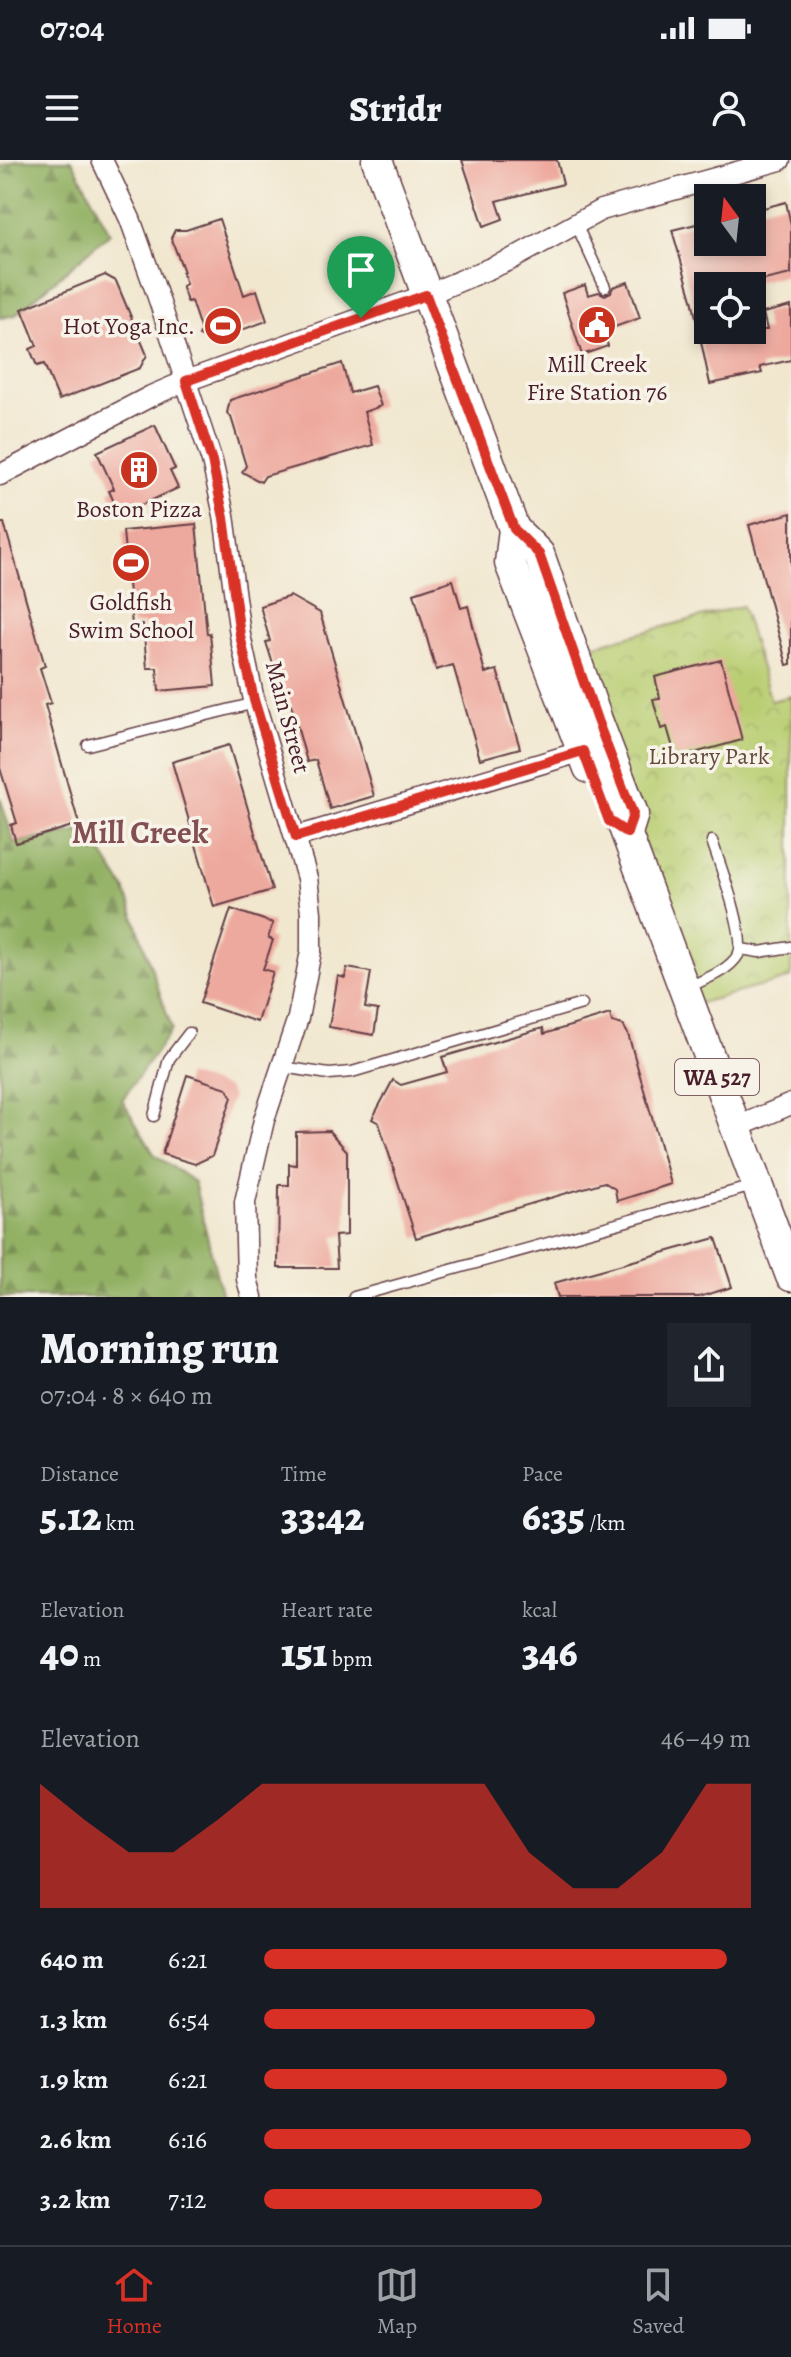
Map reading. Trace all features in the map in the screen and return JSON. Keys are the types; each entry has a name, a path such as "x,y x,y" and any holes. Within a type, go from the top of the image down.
{"main road":[{"name":"WA 527","path":"377,160 514,529 539,554 633,814 627,833"},
{"name":"WA 527","path":"514,529 510,563 609,821 627,833 791,1276"}],"street":[{"name":"Main Street","path":"102,160 128,215 212,461 224,518 240,635 255,703 307,878 311,951 298,1018 264,1120 245,1202 247,1279 252,1297"},
{"path":"0,475 151,396 426,295 510,260 601,210 742,165 780,160"},
{"path":"296,837 583,751"},
{"path":"735,1128 791,1104"}],"lane":[{"path":"576,224 605,287"},
{"path":"88,745 255,703"},
{"path":"685,989 716,973 737,958 741,949 738,924 712,841"},
{"path":"741,949 759,952 791,947"},
{"path":"282,1067 329,1074 352,1072 582,1004"},
{"path":"154,1116 169,1059 189,1033"},
{"path":"354,1297 757,1185"}],"green space":[{"path":"17,160 72,160 110,233 15,315 0,318 0,167"},
{"name":"Library Park","path":"742,606 771,701 791,696 791,978 696,1004 581,649"},
{"path":"0,797 14,843 87,830 125,889 172,1029 122,1100 154,1154 194,1182 222,1297 0,1297"}],"building":[{"path":"462,160 557,160 563,184 497,201 503,219 484,226"},
{"path":"786,202 791,225 791,274 766,280 766,272 694,272 694,308 672,230 694,224 694,256 766,256 766,207"},
{"path":"219,219 244,295 257,290 267,321 218,338 216,343 199,336 201,331 191,301 187,302 182,286 186,284 184,272 171,238 175,230 186,230"},
{"path":"105,275 116,281 147,355 140,368 59,400 44,364 37,366 30,349 37,346 22,309"},
{"name":"Mill Creek Fire Station 76","path":"628,282 640,318 603,331 608,346 582,355 562,293 585,285 588,295 599,292 605,295 613,287"},
{"path":"791,306 791,360 760,367 762,373 710,384 702,344 766,344 766,312"},
{"path":"342,363 350,393 374,386 381,406 364,412 373,445 265,476 261,482 242,472 246,466 231,417 227,413 230,400"},
{"name":"Boston Pizza","path":"155,425 175,469 170,471 178,488 120,515 109,491 114,489 97,452"},
{"path":"791,513 791,664 787,665 749,525"},
{"path":"0,523 4,523 45,666 40,668 51,703 45,705 79,824 16,843 11,825 17,823 0,768"},
{"path":"196,524 215,686 159,691 157,668 147,668 143,624 132,625 123,531"},
{"path":"453,580 461,608 468,606 485,673 497,670 520,748 480,759 453,665 436,670 414,593"},
{"path":"290,596 320,613 374,796 330,809 316,760 307,762 291,704 286,705 266,642 270,641 260,606"},
{"path":"721,660 742,740 676,758 667,727 661,729 653,699 660,698 655,677"},
{"path":"229,745 272,890 214,907 172,762"},
{"path":"231,909 273,923 268,938 273,940 263,969 273,972 257,1022 200,1003"},
{"path":"347,968 371,972 365,1008 378,1010 374,1035 329,1027 338,976 345,978"},
{"path":"610,1014 612,1022 623,1025 628,1034 671,1184 617,1201 615,1189 604,1182 416,1238 379,1123 372,1119 393,1080 401,1085 447,1072 442,1057 543,1028 544,1034"},
{"path":"187,1075 227,1088 232,1097 212,1156 195,1164 162,1154"},
{"path":"329,1131 347,1151 347,1235 335,1236 337,1268 278,1268 279,1185 289,1185 289,1164 296,1165 296,1132"},
{"path":"716,1238 732,1287 699,1297 558,1297 554,1283"}],"place":[{"name":"Mill Creek Fire Station 76","path":"597,325"},
{"name":"Hot Yoga Inc.","path":"223,326"},
{"name":"Boston Pizza","path":"139,470"},
{"name":"Goldfish Swim School","path":"131,563"}],"district":[{"name":"Mill Creek","path":"140,832"}],"route":[{"path":"426,295 514,529 539,554 633,814 627,833 609,821 583,751 296,837 254,700 240,635 224,518 212,461 186,381 361,318 426,295"}]}
